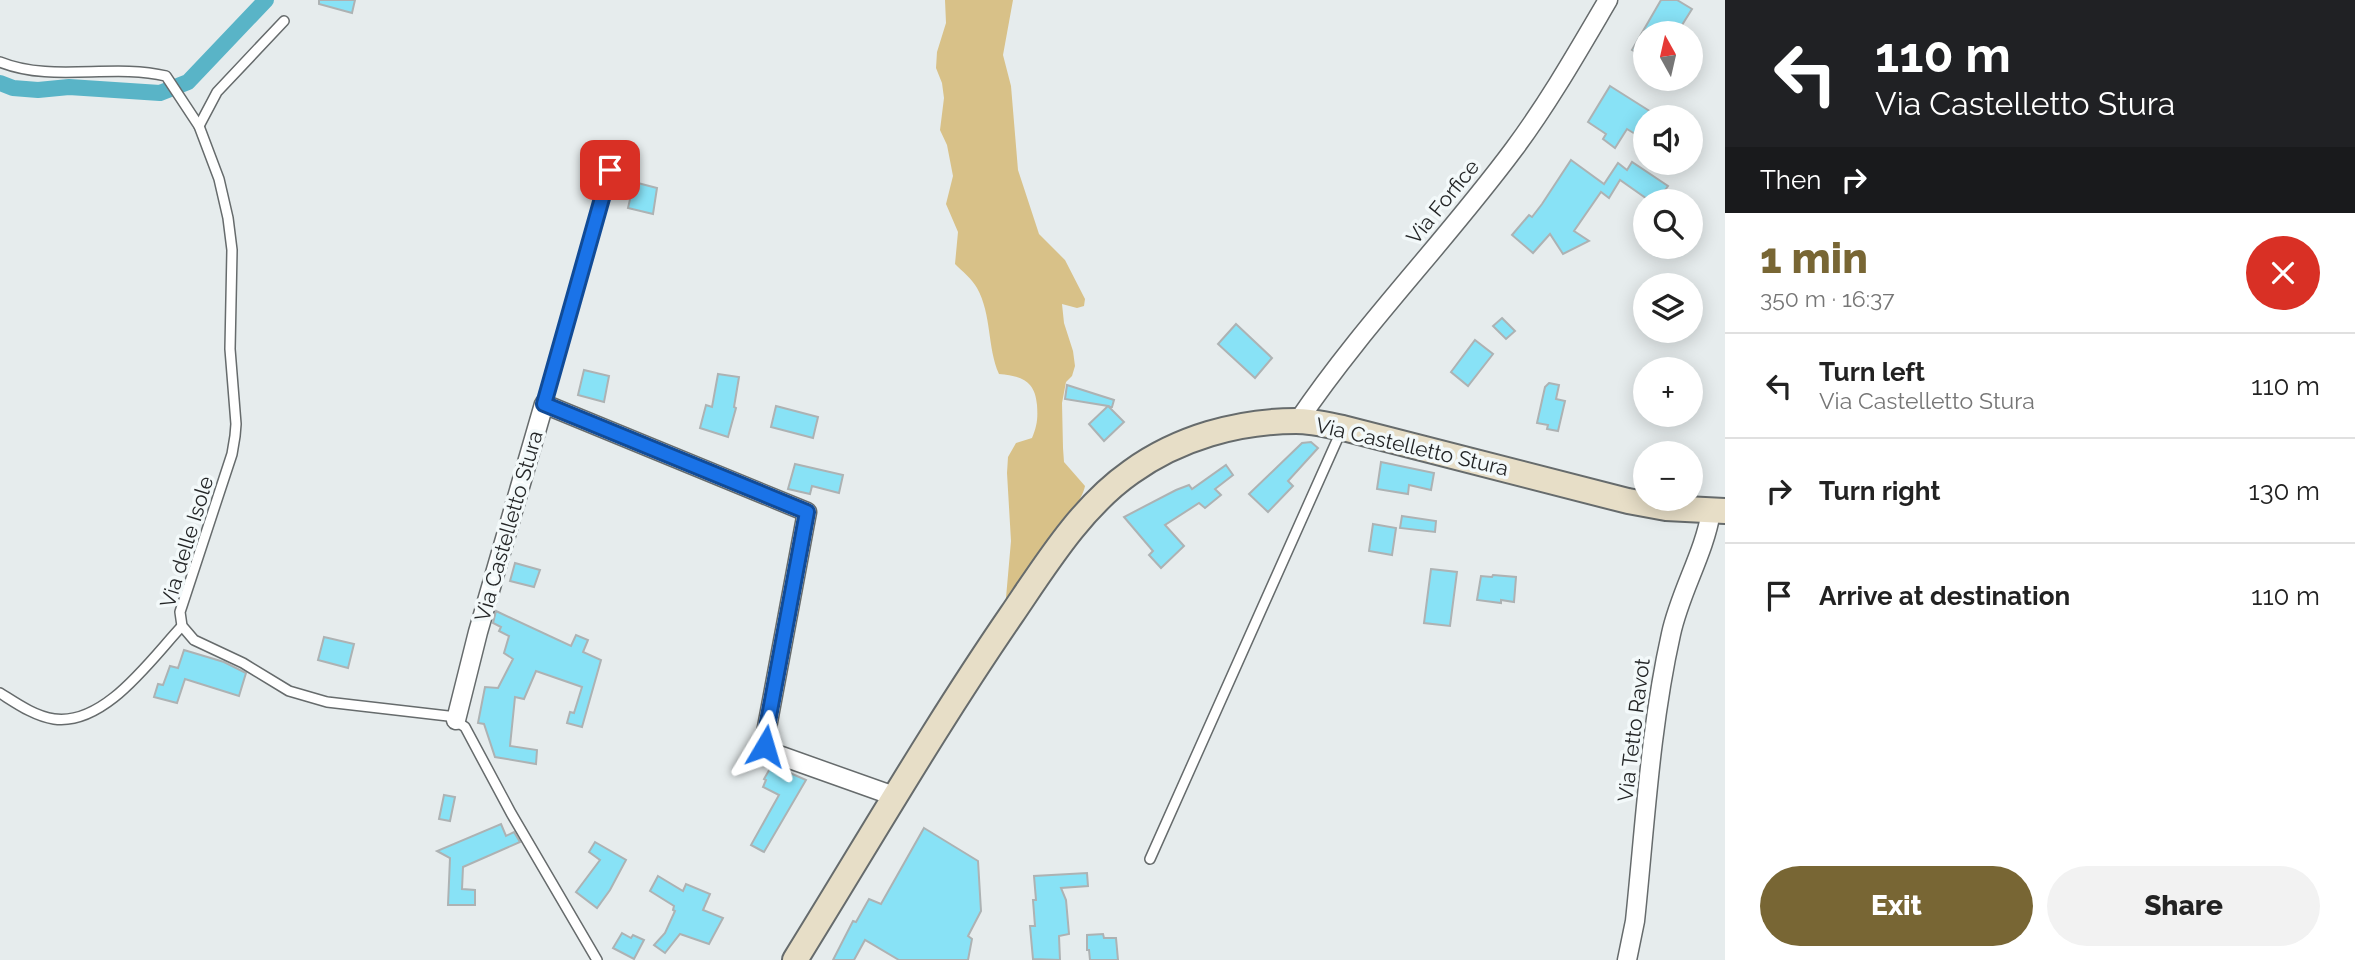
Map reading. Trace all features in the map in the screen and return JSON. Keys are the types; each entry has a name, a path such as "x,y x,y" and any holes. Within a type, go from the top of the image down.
{"street":[{"name":"Via Forfice","path":"1298,421 1331,373 1514,149 1546,104 1608,0"},
{"name":"Via Castelletto Stura","path":"456,720 478,632 544,404 807,512 765,746 773,753 894,796"},
{"name":"Via Castelletto Stura","path":"795,960 975,667 1028,590 1102,495 1130,472 1159,454 1195,438 1252,424 1298,421 1343,428 1628,501 1718,512"},
{"name":"Via Tetto Ravot","path":"1627,960 1635,921 1664,666 1677,605 1718,512"}],"lane":[{"path":"199,126 217,92 284,20"},
{"name":"Via delle Isole","path":"0,62 37,71 142,70 166,76 199,126 219,180 232,250 232,380 236,424 232,454 180,612 182,626 194,640 243,663 289,691 327,702 448,716 456,720"},
{"path":"544,404 610,170"},
{"path":"1150,859 1343,428"},
{"path":"0,693 25,709 52,719 73,719 97,709 119,693 182,626"},
{"path":"456,720 465,727 511,813 597,960"}],"shaded area":[{"path":"945,0 1013,0 1003,55 1011,86 1018,170 1039,234 1065,260 1085,299 1084,306 1077,308 1062,304 1075,366 1072,376 1066,382 1062,403 1064,462 1085,486 1070,518 1005,609 1011,541 1008,457 1016,443 1032,438 1037,422 1037,405 1033,390 1026,381 999,374 982,298 972,281 955,264 958,232 946,204 953,176 947,145 940,130 944,98 936,68 937,52 946,23"}],"building":[{"path":"319,0 355,0 352,13 319,4"},
{"path":"1661,0 1677,0 1692,9 1684,21 1649,21"},
{"path":"1610,86 1640,105 1633,105 1633,133 1627,129 1615,148 1603,139 1606,134 1588,122"},
{"path":"1571,160 1604,184 1618,163 1627,170 1632,162 1633,175 1652,175 1668,186 1666,189 1633,189 1620,180 1609,198 1601,192 1574,231 1589,241 1563,254 1550,234 1533,253 1512,235 1542,204"},
{"path":"634,182 657,188 653,214 628,208"},
{"path":"1502,318 1515,331 1506,339 1493,326"},
{"path":"1236,324 1272,358 1255,378 1218,344"},
{"path":"1475,340 1493,354 1468,386 1451,372"},
{"path":"584,370 609,376 604,402 578,395"},
{"path":"718,374 739,377 736,408 728,437 700,428 706,405 712,407"},
{"path":"1549,383 1559,385 1556,399 1565,401 1558,431 1537,423 1545,387"},
{"path":"1067,385 1114,400 1112,407 1109,407 1124,422 1104,441 1089,424 1108,406 1065,399"},
{"path":"776,406 818,417 813,438 771,427"},
{"path":"1311,442 1318,448 1288,481 1293,486 1268,512 1249,494 1302,443"},
{"path":"1381,462 1434,473 1431,490 1409,485 1408,494 1377,489"},
{"path":"795,464 843,475 839,493 812,486 810,494 788,489"},
{"path":"1226,465 1233,475 1215,489 1221,495 1205,508 1199,503 1165,525 1184,546 1161,568 1149,555 1153,551 1124,517 1176,490 1189,485 1192,489"},
{"path":"1402,516 1436,521 1435,532 1400,528"},
{"path":"1373,524 1396,528 1392,555 1369,551"},
{"path":"515,563 540,570 534,587 510,581"},
{"path":"1431,569 1457,572 1450,626 1424,623"},
{"path":"1481,576 1516,577 1514,602 1477,600"},
{"path":"496,611 571,646 576,635 588,640 583,652 601,660 582,727 567,723 570,712 574,713 582,687 536,671 524,699 515,697 510,746 537,750 536,764 495,757 484,724 478,723 485,687 498,688 513,659 504,653 509,636 499,631 501,627 493,623"},
{"path":"324,637 354,644 348,668 318,660"},
{"path":"184,650 224,662 246,673 239,696 185,679 177,703 154,697 158,684 163,685 170,666 178,668"},
{"path":"772,765 806,780 764,852 751,845 779,795 763,787 766,780 764,779"},
{"path":"444,795 455,797 450,821 439,819"},
{"path":"501,824 506,836 514,832 520,842 463,867 462,889 475,890 475,905 448,905 450,858 437,851"},
{"path":"924,828 978,861 981,911 968,936 972,939 968,960 899,960 865,940 854,960 833,960 853,921 856,922 869,899 881,904"},
{"path":"595,842 626,860 597,908 576,892 600,860 589,852"},
{"path":"1087,873 1088,886 1061,888 1066,900 1069,934 1059,936 1060,960 1033,959 1030,926 1035,926 1034,876"},
{"path":"658,876 683,891 686,884 710,894 703,910 723,918 709,944 680,934 665,953 654,945 665,933 675,911 674,906 650,891"},
{"path":"622,933 644,940 634,959 613,948"},
{"path":"1103,934 1104,938 1116,938 1118,960 1090,960 1087,935"}],"waterway":[{"path":"0,83 13,88 38,90 69,87 160,93 188,82 266,0"}],"route":[{"path":"610,170 544,404 807,512 765,746"}]}
